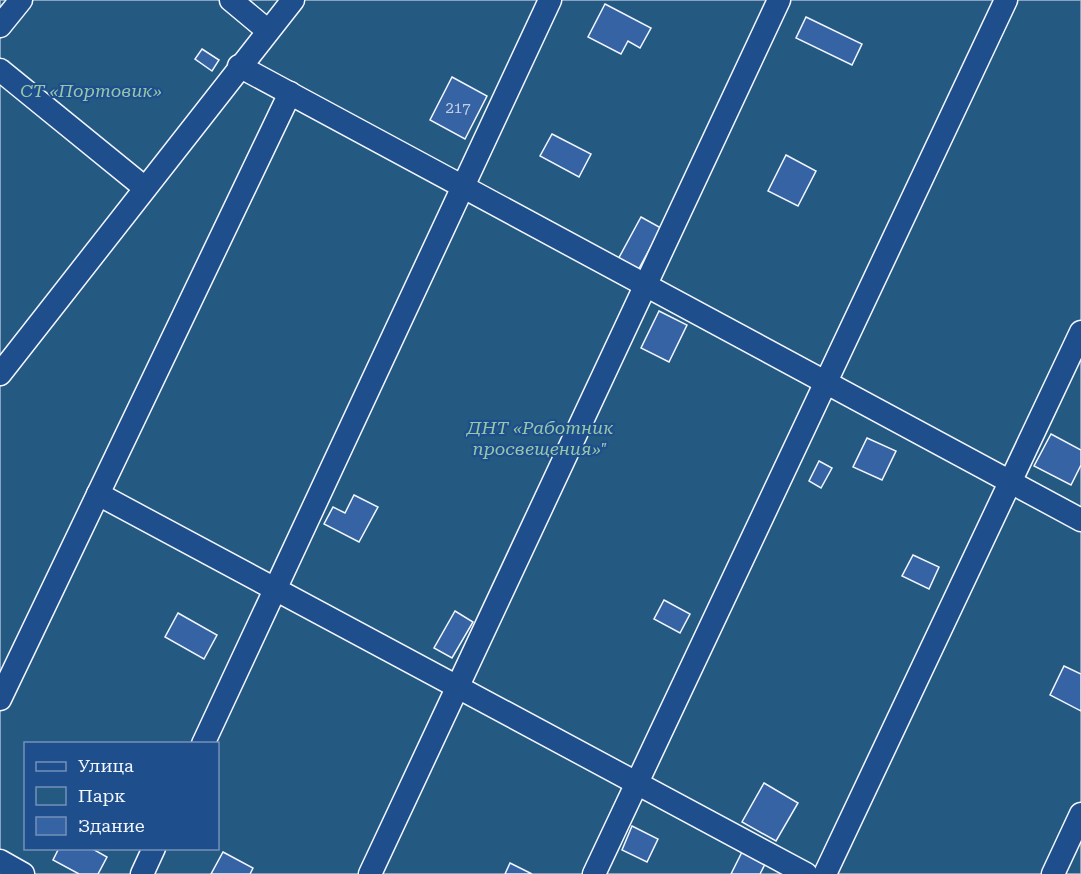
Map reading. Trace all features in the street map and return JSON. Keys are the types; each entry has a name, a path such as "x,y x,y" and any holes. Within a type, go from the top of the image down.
{"street":[{"path":"0,26 21,0"},
{"path":"231,0 267,30"},
{"path":"0,374 292,0"},
{"path":"204,742 550,0"},
{"path":"370,874 779,0"},
{"path":"594,874 1006,0"},
{"path":"239,66 1081,520"},
{"path":"0,70 145,188"},
{"path":"0,699 290,93"},
{"path":"825,874 1081,332"},
{"path":"98,494 806,874"},
{"path":"1053,874 1081,814"},
{"path":"142,874 154,850"},
{"path":"0,861 23,874"}],"green space":[{"name":"ДНТ «Работник просвещения»\"","path":"0,0 1081,0 1081,874 0,874"}],"building":[{"path":"605,4 651,28 640,48 628,41 621,54 588,37"},
{"path":"806,17 862,44 852,65 796,38"},
{"path":"202,49 219,60 212,71 195,59"},
{"path":"452,77 487,96 465,139 430,120"},
{"path":"552,134 591,154 579,177 540,156"},
{"path":"786,155 816,171 798,206 768,191"},
{"path":"641,217 661,228 636,274 616,263"},
{"path":"659,311 687,325 669,362 641,348"},
{"path":"1051,434 1081,450 1081,465 1071,485 1034,466"},
{"path":"867,438 896,451 882,480 853,467"},
{"path":"819,461 832,468 821,488 809,481"},
{"path":"354,495 378,507 359,542 324,524 333,507 345,513"},
{"path":"913,555 939,567 929,589 902,576"},
{"path":"664,600 690,614 680,633 654,619"},
{"path":"455,611 473,622 452,658 434,648"},
{"path":"178,613 217,635 204,659 165,637"},
{"path":"1064,666 1081,674 1081,711 1050,695"},
{"path":"764,783 798,803 776,841 742,822"},
{"path":"632,826 658,839 647,862 622,850"},
{"path":"58,850 95,850 107,857 98,874 79,874 53,860"},
{"path":"743,850 766,862 760,874 731,874"},
{"path":"223,852 253,868 250,874 211,874"},
{"path":"510,863 532,874 505,874"}],"park label":[{"name":"СТ «Портовик»","path":"91,90"}]}
